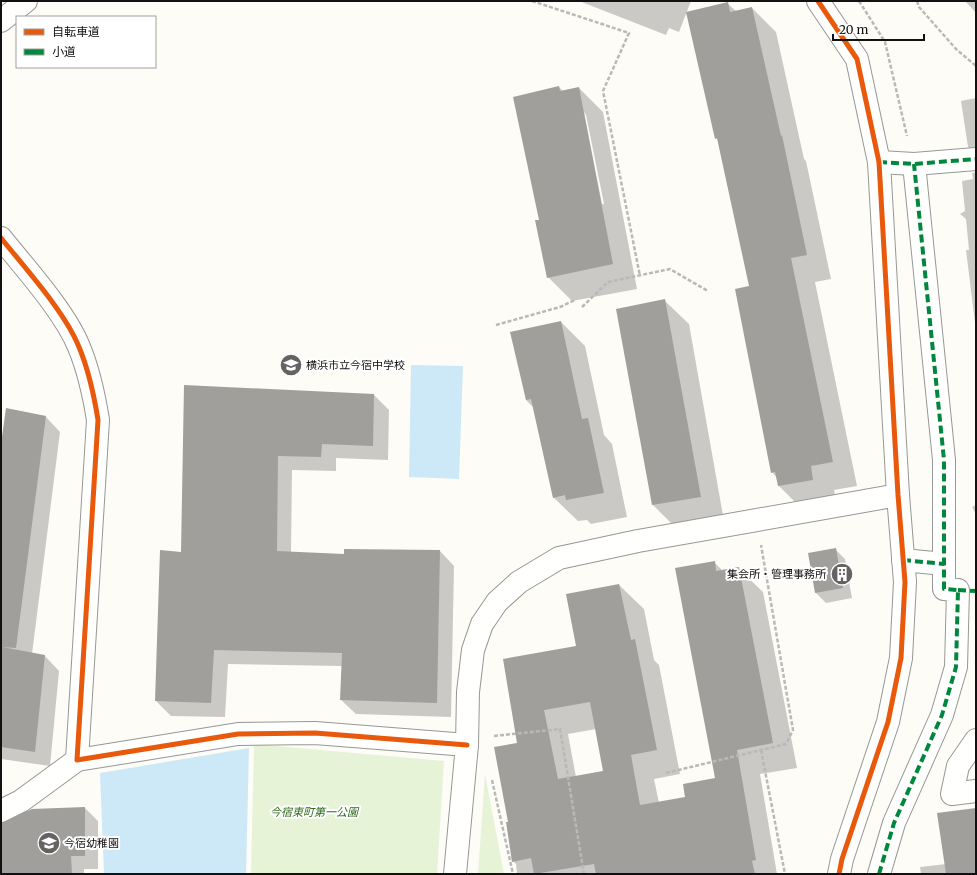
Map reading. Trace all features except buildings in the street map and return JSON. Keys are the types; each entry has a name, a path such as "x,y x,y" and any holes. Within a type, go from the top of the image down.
{"street":[{"path":"1,22 26,1"},
{"path":"818,1 858,59 879,162 898,495 905,582 901,658 888,722 842,859 839,874"},
{"path":"879,162 914,164 976,158"},
{"path":"879,874 894,823 942,716 956,667 967,590 944,589 944,460 914,164"},
{"path":"1,238 59,313 79,345 92,384 98,420 77,760"},
{"path":"455,874 467,745 468,692 474,650 486,619 497,602 519,582 559,558 898,495"},
{"path":"903,560 944,564"},
{"path":"1,811 21,801 77,760 238,734 315,733 467,745"},
{"path":"976,740 958,766 952,794 976,791"}],"path":[{"path":"532,1 629,33 603,91 640,276"},
{"path":"859,1 885,42 914,164"},
{"path":"917,1 919,7 956,49 976,66"},
{"path":"582,307 608,282 670,269 708,292"},
{"path":"496,325 560,307 575,300"},
{"path":"666,773 786,744 793,730 757,520"},
{"path":"518,734 560,729 584,874"},
{"path":"761,750 785,874"},
{"path":"492,777 513,874"}],"green space":[{"name":"今宿東町第一公園","path":"254,744 444,761 437,874 251,874"},
{"path":"485,774 504,874 478,874"}],"water":[{"path":"411,365 463,366 459,479 409,477"},
{"path":"249,748 246,874 104,874 100,773"}],"marked path":[{"path":"879,162 914,164 976,159"},
{"path":"879,874 894,823 942,715 956,667 958,590 944,589 944,460 914,164"},
{"path":"903,560 944,564"},
{"path":"958,590 976,591"}],"cycle path":[{"path":"818,1 857,59 879,162 898,495 905,582 901,658 888,722 842,859 839,874"},
{"path":"1,238 44,291 73,333 83,356 93,392 98,420 77,760 238,734 315,733 467,745"}],"place":[{"name":"横浜市立今宿中学校","path":"291,365"},
{"name":"集会所・管理事務所","path":"842,574"},
{"name":"今宿幼稚園","path":"49,843"}]}
